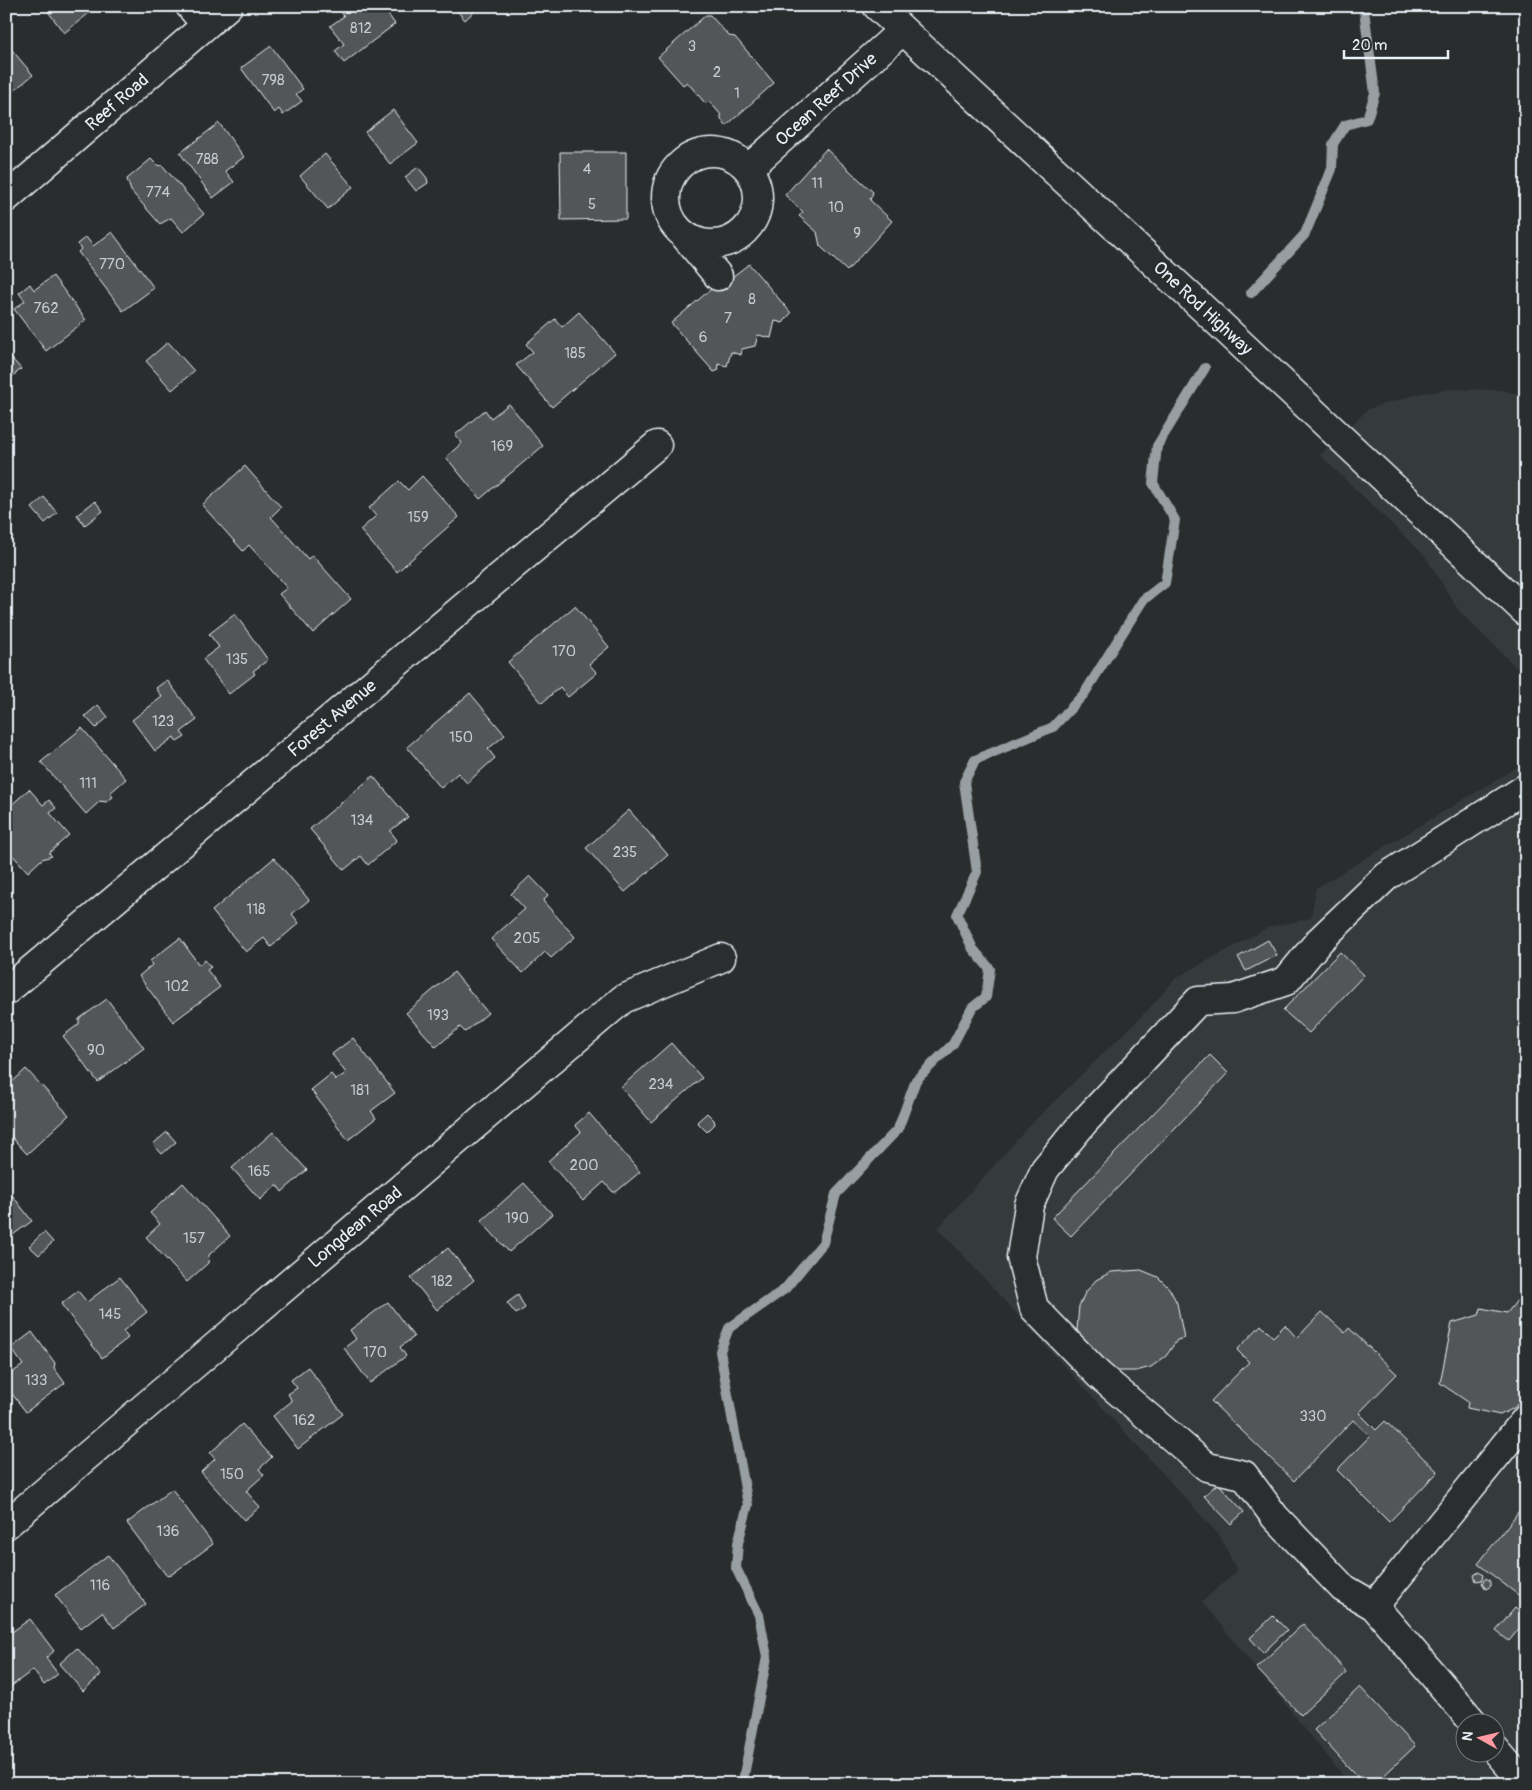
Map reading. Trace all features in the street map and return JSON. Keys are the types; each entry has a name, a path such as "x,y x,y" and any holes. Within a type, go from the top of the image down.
{"street":[{"name":"Reef Road","path":"6,198 198,16 228,6"},
{"name":"One Rod Highway","path":"877,6 1206,311 1526,612"},
{"name":"Ocean Reef Drive","path":"749,168 903,30"},
{"path":"684,235 697,241 711,244 725,242 738,236 749,226 756,213 758,197 756,182 749,168 737,158 715,152 692,155 672,174 666,198 671,220 718,276"},
{"name":"Forest Avenue","path":"6,991 657,445"},
{"path":"1464,1712 1374,1606 1343,1588 1275,1517 1244,1475 1207,1467 1099,1375 1034,1308 1021,1257 1029,1205 1045,1169 1084,1122 1198,1001 1233,999 1286,981 1320,940 1387,876 1526,788"},
{"name":"Longdean Road","path":"6,1525 623,999 721,958"},
{"path":"1374,1606 1526,1419"},
{"path":"1504,1760 1525,1784"}],"shaded area":[{"path":"1451,389 1501,390 1526,396 1526,677 1459,611 1425,556 1320,455 1368,409 1418,394"},
{"path":"1526,762 1526,1784 1350,1784 1202,1602 1237,1571 1220,1536 938,1228 1033,1122 1148,1010 1176,978 1269,927 1311,918 1316,888"}],"building":[{"path":"44,6 98,6 64,33"},
{"path":"345,6 382,6 395,24 344,63 335,51 344,44 330,26 344,16 339,10"},
{"path":"453,6 480,6 465,20"},
{"path":"706,15 710,15 729,36 735,37 774,83 726,126 721,119 721,115 710,102 705,103 687,82 683,85 658,57"},
{"path":"6,43 33,75 6,97"},
{"path":"271,46 303,89 296,94 302,101 283,115 279,109 274,113 241,68"},
{"path":"393,110 418,143 390,164 365,132"},
{"path":"219,123 244,157 225,171 234,182 213,198 180,153"},
{"path":"826,149 873,192 870,200 892,221 847,271 820,246 817,232 799,216 803,212 785,195"},
{"path":"560,152 626,152 626,219 561,220"},
{"path":"325,154 353,187 328,209 300,176"},
{"path":"151,159 157,165 163,166 204,214 183,232 171,218 160,224 131,191 127,179"},
{"path":"418,167 427,178 428,183 416,191 405,177"},
{"path":"112,232 154,288 123,311 78,252 81,249 77,244 86,237 93,246"},
{"path":"749,264 791,313 783,323 775,321 771,338 758,335 755,346 742,349 741,355 731,352 727,366 718,364 719,370 714,372 671,323 723,279 728,280"},
{"path":"53,276 86,320 46,351 14,309 25,301 19,293 30,284 34,290"},
{"path":"579,312 615,353 552,407 516,365 533,352 526,344 555,319 562,327"},
{"path":"168,342 194,371 172,390 146,361"},
{"path":"6,352 21,369 6,382"},
{"path":"509,404 543,446 480,499 446,457 462,443 455,435 485,410 491,418"},
{"path":"245,466 281,507 271,517 308,559 312,555 351,599 313,633 279,594 287,588 249,545 243,551 202,505"},
{"path":"422,476 459,517 397,572 360,530 376,516 369,508 399,481 408,490"},
{"path":"44,497 57,513 45,523 32,508"},
{"path":"95,501 103,511 85,525 77,515"},
{"path":"575,606 609,647 589,664 597,673 568,697 560,687 542,703 508,662"},
{"path":"235,614 268,660 253,671 255,674 229,694 203,659 219,647 209,634"},
{"path":"167,680 197,720 181,732 185,737 177,742 174,737 155,751 132,720 162,697 156,688"},
{"path":"470,693 505,735 488,749 495,758 467,783 458,773 441,788 407,747"},
{"path":"98,705 108,717 96,728 85,716"},
{"path":"82,728 126,779 110,793 113,797 106,802 100,801 86,814 41,762"},
{"path":"373,776 408,817 390,831 397,840 368,865 361,856 344,870 310,829"},
{"path":"29,789 43,805 49,800 56,808 50,813 69,835 49,853 52,856 42,859 28,872 6,848 6,810"},
{"path":"629,810 668,855 625,892 586,848"},
{"path":"274,858 309,900 292,914 299,923 271,947 264,938 246,952 212,911"},
{"path":"530,876 548,895 543,901 575,937 551,958 545,952 523,973 491,939 525,909 511,894"},
{"path":"180,938 199,965 205,960 211,967 207,970 220,987 173,1022 139,976 152,965 150,961"},
{"path":"1268,940 1277,955 1246,971 1238,957"},
{"path":"1340,952 1364,975 1309,1033 1283,1010"},
{"path":"454,972 488,1013 465,1032 460,1027 436,1047 406,1013"},
{"path":"107,999 144,1048 98,1082 63,1036 79,1024 79,1019"},
{"path":"353,1038 395,1093 371,1111 376,1118 348,1140 311,1090 331,1074 336,1080 346,1073 332,1054"},
{"path":"671,1043 702,1078 651,1122 621,1087"},
{"path":"1210,1055 1228,1073 1071,1236 1052,1218"},
{"path":"26,1069 69,1115 27,1154 6,1131 6,1088"},
{"path":"589,1113 640,1172 616,1192 613,1192 604,1182 583,1201 548,1161 581,1132 575,1125"},
{"path":"707,1113 714,1120 715,1124 707,1132 697,1122"},
{"path":"167,1132 176,1142 162,1154 153,1144"},
{"path":"273,1132 307,1170 282,1192 277,1185 260,1200 232,1168"},
{"path":"183,1183 230,1236 209,1255 208,1263 187,1282 146,1237 160,1224 150,1213"},
{"path":"524,1183 552,1214 509,1252 481,1221"},
{"path":"9,1191 32,1221 10,1237 6,1232 6,1193"},
{"path":"44,1232 53,1242 39,1255 29,1246"},
{"path":"448,1248 474,1280 437,1310 411,1278"},
{"path":"1141,1270 1158,1277 1169,1288 1177,1303 1184,1338 1177,1340 1166,1356 1151,1367 1136,1371 1118,1371 1100,1363 1085,1349 1077,1330 1079,1306 1085,1293 1096,1280 1111,1272"},
{"path":"120,1277 147,1312 123,1331 128,1338 102,1358 61,1304 78,1291 87,1302"},
{"path":"1526,1289 1526,1393 1514,1408 1500,1415 1467,1408 1468,1402 1440,1383 1452,1323 1479,1315 1481,1308 1507,1313"},
{"path":"518,1295 525,1308 516,1314 507,1303"},
{"path":"388,1302 414,1337 400,1347 406,1356 370,1383 344,1348 356,1339 350,1330"},
{"path":"1322,1312 1345,1333 1349,1328 1397,1374 1359,1413 1376,1430 1385,1421 1438,1472 1389,1522 1337,1470 1370,1436 1353,1420 1294,1481 1211,1401 1249,1362 1237,1350 1261,1325 1273,1337 1285,1325 1297,1338"},
{"path":"32,1332 55,1363 54,1368 65,1383 26,1412 6,1386 6,1377 23,1365 11,1348"},
{"path":"308,1367 343,1414 298,1449 273,1416 292,1401 288,1394 297,1388 291,1380"},
{"path":"242,1424 272,1457 259,1469 264,1475 246,1491 260,1507 244,1520 201,1472 215,1459 210,1453"},
{"path":"1218,1483 1244,1512 1231,1524 1204,1496"},
{"path":"172,1489 213,1544 172,1574 166,1575 127,1523"},
{"path":"1526,1502 1526,1601 1478,1564"},
{"path":"108,1555 146,1604 114,1628 102,1612 81,1628 55,1595"},
{"path":"1479,1572 1483,1575 1482,1580 1476,1581 1474,1575"},
{"path":"1486,1578 1491,1582 1491,1586 1486,1589 1482,1583"},
{"path":"1515,1608 1526,1617 1526,1620 1509,1641 1496,1631"},
{"path":"1273,1616 1287,1630 1263,1653 1250,1638"},
{"path":"30,1619 54,1651 46,1658 58,1674 44,1685 33,1670 6,1690 6,1641 9,1639 9,1634"},
{"path":"1303,1624 1346,1673 1301,1715 1256,1668"},
{"path":"77,1648 101,1675 83,1691 59,1664"},
{"path":"1360,1687 1415,1746 1375,1784 1364,1784 1314,1730"}],"waterway":[{"path":"1251,293 1305,234 1332,169 1333,144 1345,125 1367,119 1375,93 1365,6"},
{"path":"744,1775 767,1657 759,1615 736,1568 738,1543 748,1505 720,1351 729,1328 785,1289 823,1243 836,1194 898,1129 916,1080 953,1044 972,1008 986,997 990,969 973,949 957,915 977,872 964,782 975,760 1053,727 1084,694 1143,600 1165,583 1175,520 1153,483 1157,446 1205,368"}]}
